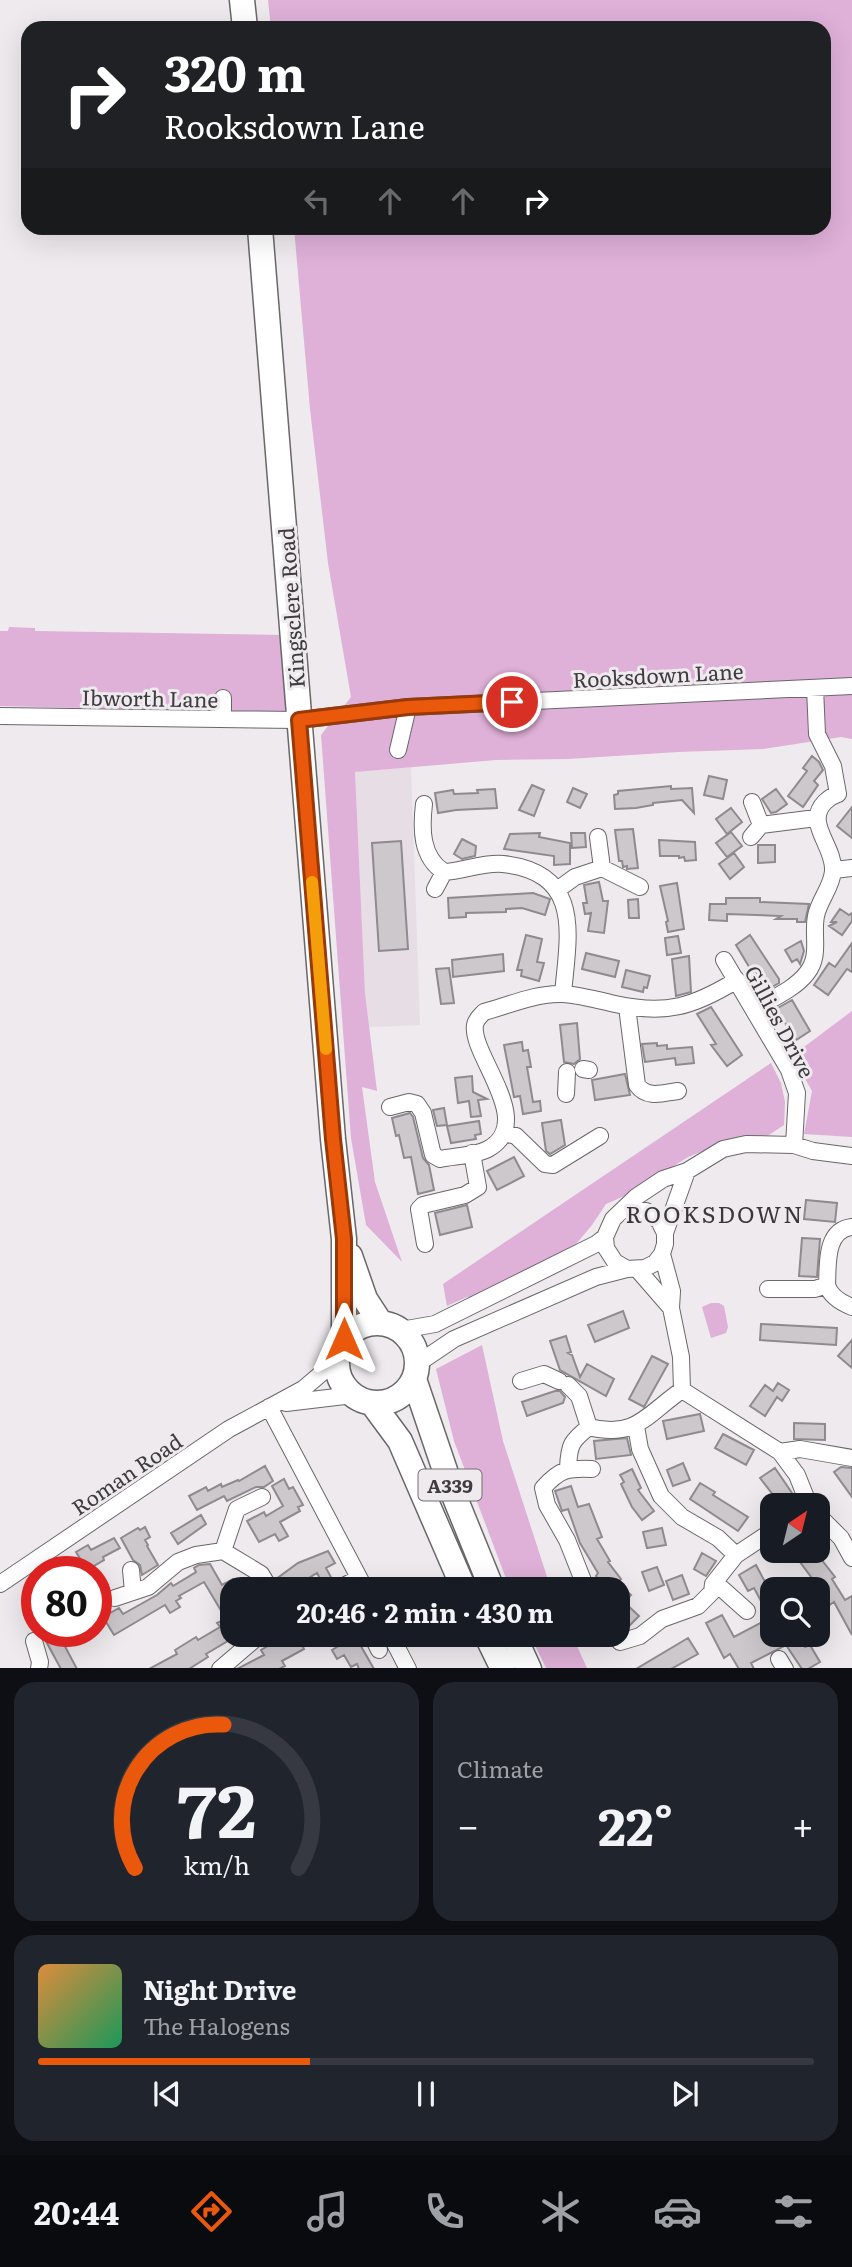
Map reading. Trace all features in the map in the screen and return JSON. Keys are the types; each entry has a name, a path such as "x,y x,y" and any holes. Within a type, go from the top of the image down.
{"highway":[{"path":"242,0 244,21"},
{"name":"Kingsclere Road","path":"261,235 333,1139 344,1239 340,1350"},
{"name":"Kingsclere Road","path":"344,1239 365,1299 390,1326"},
{"path":"359,1326 390,1326 410,1339 416,1351 416,1371 407,1390 397,1398 385,1402 363,1399 340,1380 340,1350 359,1326"},
{"name":"A339","path":"416,1371 451,1488 487,1577"},
{"name":"A339","path":"363,1399 400,1441 459,1577"},
{"path":"492,1647 503,1668"},
{"path":"519,1647 529,1668"}],"street":[{"name":"Rooksdown Lane","path":"299,720 408,707 852,686"},
{"path":"754,1009 796,982 806,974 813,963 816,953 816,914 834,870 816,818 818,810 827,800 845,797 817,734 815,688"},
{"path":"223,698 223,719"},
{"path":"398,750 408,707"},
{"name":"Ibworth Lane","path":"0,716 299,720"},
{"path":"752,802 756,831 816,818"},
{"path":"420,815 427,852 433,865 444,872 501,863 531,871 557,890 568,915 569,933 563,994"},
{"path":"598,837 602,868"},
{"path":"557,890 575,877 602,868 640,887"},
{"path":"834,870 852,868"},
{"path":"435,889 444,872"},
{"name":"Gillies Drive","path":"724,960 789,1070 797,1093 794,1145"},
{"path":"390,1107 409,1102 417,1104 423,1113 433,1155 440,1159 487,1150 504,1132 502,1098 491,1067 478,1044 474,1027 477,1018 484,1012 547,995 563,994 651,1010 697,1003 737,980"},
{"path":"627,1007 637,1085 642,1092 649,1094 678,1091"},
{"path":"566,1094 580,1070"},
{"path":"504,1132 516,1136 545,1164 553,1165 600,1136"},
{"path":"390,1326 435,1324 596,1244 605,1237 613,1219 636,1197 663,1179 687,1171 723,1149 746,1144 794,1145 813,1151 852,1156"},
{"path":"425,1244 419,1209 423,1205 465,1195 478,1187 472,1153"},
{"path":"416,1371 454,1339 596,1277 654,1263 662,1254 665,1233 687,1171"},
{"path":"624,1210 646,1211 659,1220 665,1233"},
{"path":"852,1227 839,1230 833,1236 827,1285 828,1290 841,1303 852,1307"},
{"path":"605,1237 611,1258 633,1269 671,1308"},
{"path":"662,1254 672,1291 671,1308 681,1357 682,1390"},
{"path":"768,1289 815,1289 827,1285"},
{"name":"Roman Road","path":"0,1584 211,1442 303,1389 340,1350"},
{"path":"521,1381 544,1374 564,1383 579,1396 589,1427"},
{"path":"589,1427 609,1432 636,1426 682,1390"},
{"path":"682,1390 780,1452 797,1475 804,1493"},
{"name":"Roman Road","path":"274,1405 363,1399"},
{"path":"274,1405 359,1577"},
{"path":"636,1426 640,1449 661,1496 682,1517 718,1538 736,1555"},
{"path":"568,1468 569,1448 575,1438 589,1427"},
{"path":"780,1452 800,1449 852,1458"},
{"path":"797,1475 809,1462 832,1453"},
{"path":"582,1577 567,1540 547,1505 543,1488 552,1477 568,1468 592,1469"},
{"path":"223,1551 237,1509 262,1497"},
{"path":"830,1527 841,1538 852,1558"},
{"path":"630,1637 640,1636 659,1611 698,1606 712,1592 713,1584 736,1555 760,1539"},
{"path":"115,1598 148,1587 178,1562 196,1555 223,1551 263,1577"},
{"path":"131,1570 133,1592"},
{"path":"713,1584 719,1586 747,1611"},
{"path":"36,1647 39,1668"},
{"path":"225,1667 247,1647"},
{"path":"397,1647 408,1668"}],"shaded area":[{"path":"268,0 852,0 852,739 841,737 763,749 496,760 355,772 365,993 377,1091 362,1087 375,1182 402,1262 366,1225 351,1138 321,735 351,697 328,563 310,409 295,235 831,235 831,21 270,21"},
{"path":"9,627 35,628 35,631 282,635 286,713 0,706 0,631 8,631"},
{"path":"411,767 420,1025 369,1027 365,993 355,772"},
{"path":"852,1011 852,1137 804,1134 812,1091 792,1056"},
{"path":"771,1063 781,1083 785,1102 784,1125 769,1135 723,1143 688,1157 629,1194 606,1204 576,1244 475,1300 467,1297 447,1306 443,1284"},
{"path":"711,1303 724,1306 728,1327 726,1333 711,1338 702,1307"},
{"path":"482,1345 503,1441 547,1577 505,1577 454,1441 436,1369"},
{"path":"536,1647 577,1647 587,1668 546,1668"}],"building":[{"path":"812,756 823,770 814,781 818,785 803,807 788,796 807,771 803,768"},
{"path":"709,776 727,780 723,799 704,795"},
{"path":"532,785 544,790 534,816 519,810"},
{"path":"671,786 671,789 692,788 694,813 682,800 615,809 614,795 618,794 618,791"},
{"path":"573,788 587,794 580,808 567,802"},
{"path":"495,789 497,808 438,813 435,793 453,790 454,794 478,793 477,790"},
{"path":"776,789 787,804 771,813 762,799"},
{"path":"852,807 852,838 837,826"},
{"path":"731,808 742,822 727,834 716,819"},
{"path":"633,829 638,868 627,869 627,866 623,867 622,861 619,861 615,830"},
{"path":"731,832 742,846 727,857 716,843"},
{"path":"540,833 539,837 570,843 570,864 554,865 554,856 504,849 510,834"},
{"path":"571,833 585,833 586,847 572,848"},
{"path":"462,839 476,846 475,856 462,859 454,854"},
{"path":"659,840 695,842 696,860 685,861 684,857 679,856 660,856"},
{"path":"401,841 408,949 379,951 372,843"},
{"path":"758,845 775,845 775,862 758,863"},
{"path":"734,853 744,867 730,879 719,864"},
{"path":"599,882 603,901 608,901 604,933 588,931 591,913 585,914 583,903 587,903 584,885"},
{"path":"677,883 684,929 668,932 660,886"},
{"path":"533,893 550,899 545,915 522,908 506,909 506,912 466,913 466,917 449,918 448,898"},
{"path":"726,898 760,898 760,902 809,904 805,922 797,922 797,919 776,919 781,916 727,914 727,921 709,920 710,904 726,904"},
{"path":"638,899 639,918 629,918 628,900"},
{"path":"840,909 849,915 852,913 852,921 842,935 829,926 837,922 831,922"},
{"path":"526,935 542,939 537,962 544,963 539,981 521,976 522,970 517,970"},
{"path":"750,935 779,979 779,983 767,990 757,973 754,975 736,945"},
{"path":"678,936 681,953 667,955 665,938"},
{"path":"801,941 804,951 800,964 797,959 792,962 785,950"},
{"path":"852,943 852,972 847,969 828,995 814,985 829,963 835,967"},
{"path":"586,953 619,961 615,977 582,969"},
{"path":"503,954 504,971 453,977 452,960"},
{"path":"689,956 691,992 676,996 672,959"},
{"path":"449,968 454,1003 441,1004 436,969"},
{"path":"626,970 650,976 643,992 622,987"},
{"path":"792,1000 810,1031 796,1040 776,1009"},
{"path":"711,1007 742,1055 727,1066 711,1045 716,1044 697,1014"},
{"path":"577,1023 580,1059 574,1064 564,1062 560,1025"},
{"path":"522,1042 523,1051 528,1050 531,1067 527,1067 533,1102 540,1101 541,1111 523,1114 520,1096 514,1097 504,1045"},
{"path":"657,1043 657,1046 667,1045 667,1049 692,1047 694,1063 676,1065 675,1058 645,1062 642,1044"},
{"path":"625,1074 630,1095 595,1100 592,1080"},
{"path":"472,1076 473,1092 487,1099 478,1100 481,1116 471,1117 469,1101 458,1103 455,1078"},
{"path":"444,1108 447,1125 437,1126 433,1110"},
{"path":"410,1113 423,1158 429,1165 434,1190 418,1194 411,1157 404,1158 392,1118"},
{"path":"561,1120 565,1145 550,1154 546,1151 542,1123"},
{"path":"479,1121 481,1134 475,1135 476,1139 451,1143 447,1126"},
{"path":"514,1157 524,1176 497,1190 487,1171"},
{"path":"806,1200 837,1203 835,1222 804,1219"},
{"path":"467,1205 472,1227 440,1235 435,1213"},
{"path":"802,1238 820,1239 817,1277 799,1276"},
{"path":"623,1311 629,1328 595,1342 588,1325"},
{"path":"761,1324 837,1328 836,1345 760,1340"},
{"path":"566,1336 571,1352 568,1353 572,1355 580,1377 587,1364 614,1379 606,1396 560,1370 550,1341"},
{"path":"852,1340 852,1368 838,1356"},
{"path":"652,1356 668,1364 644,1407 629,1399"},
{"path":"778,1383 789,1390 782,1401 777,1397 765,1416 750,1406 765,1385 773,1391"},
{"path":"560,1391 565,1397 563,1403 527,1416 522,1402"},
{"path":"700,1414 704,1431 667,1439 663,1421"},
{"path":"794,1423 825,1424 825,1440 794,1439"},
{"path":"723,1434 754,1450 746,1465 715,1448"},
{"path":"627,1438 631,1455 596,1459 594,1441"},
{"path":"683,1463 690,1480 673,1486 667,1470"},
{"path":"265,1466 273,1481 264,1487 256,1487 227,1501 224,1496 197,1510 189,1496 206,1487 208,1491 221,1484 222,1487 239,1481"},
{"path":"841,1467 852,1468 852,1497 834,1472"},
{"path":"775,1468 792,1493 772,1493 760,1478"},
{"path":"632,1469 641,1488 638,1490 654,1511 642,1520 621,1484 624,1482 620,1475"},
{"path":"284,1479 289,1489 293,1487 303,1505 298,1507 300,1511 280,1522 288,1536 279,1541 275,1534 259,1542 247,1521 264,1512 266,1516 283,1506 272,1486"},
{"path":"700,1483 715,1492 713,1495 748,1517 738,1531 690,1499"},
{"path":"571,1486 578,1507 589,1504 602,1537 597,1539 610,1561 608,1562 619,1577 596,1576 598,1573 580,1543 568,1509 562,1511 555,1491"},
{"path":"201,1515 206,1524 178,1544 171,1533"},
{"path":"145,1527 150,1537 145,1540 147,1546 158,1565 142,1575 140,1565 133,1560 121,1538"},
{"path":"662,1528 666,1545 647,1548 643,1532"},
{"path":"114,1538 120,1548 105,1556 78,1556 76,1552 88,1545 91,1550"},
{"path":"328,1551 335,1563 326,1568 331,1577 319,1577 317,1573 310,1577 279,1577 298,1563"},
{"path":"702,1553 716,1561 706,1576 694,1569"},
{"path":"801,1563 824,1563 835,1577 832,1579 845,1600 852,1596 852,1635 834,1602 830,1605 830,1577 811,1577"},
{"path":"210,1564 220,1582 220,1609 204,1582 179,1596 181,1598 176,1601 180,1607 170,1613 165,1605 114,1635 112,1612 119,1608 123,1614 157,1595 171,1583 173,1586 196,1572 194,1568"},
{"path":"756,1565 762,1577 760,1577 760,1599 754,1588 748,1591 739,1575"},
{"path":"657,1567 664,1585 649,1591 642,1572"},
{"path":"682,1575 689,1594 673,1600 666,1581"},
{"path":"630,1608 639,1616 630,1625"},
{"path":"722,1615 734,1637 760,1623 760,1647 782,1647 751,1663 754,1668 738,1668 730,1654 724,1658 706,1623"},
{"path":"220,1627 220,1646 191,1668 151,1668 177,1654 175,1650 196,1637 198,1640"},
{"path":"688,1638 698,1654 673,1668 638,1668"},
{"path":"49,1647 65,1647 76,1668 60,1668"},
{"path":"266,1647 304,1649 282,1661 285,1666 281,1668 239,1668 264,1655 261,1650"},
{"path":"337,1647 361,1647 373,1668 359,1668 357,1664 351,1667 344,1655 337,1659 332,1650"},
{"path":"787,1647 811,1647 820,1662 810,1668 801,1668"}],"slow traffic":[{"path":"312,882 326,1049"}],"district":[{"name":"ROOKSDOWN","path":"715,1213"}],"route":[{"path":"344,1339 344,1239 333,1139 299,720 408,707 512,702"}]}
